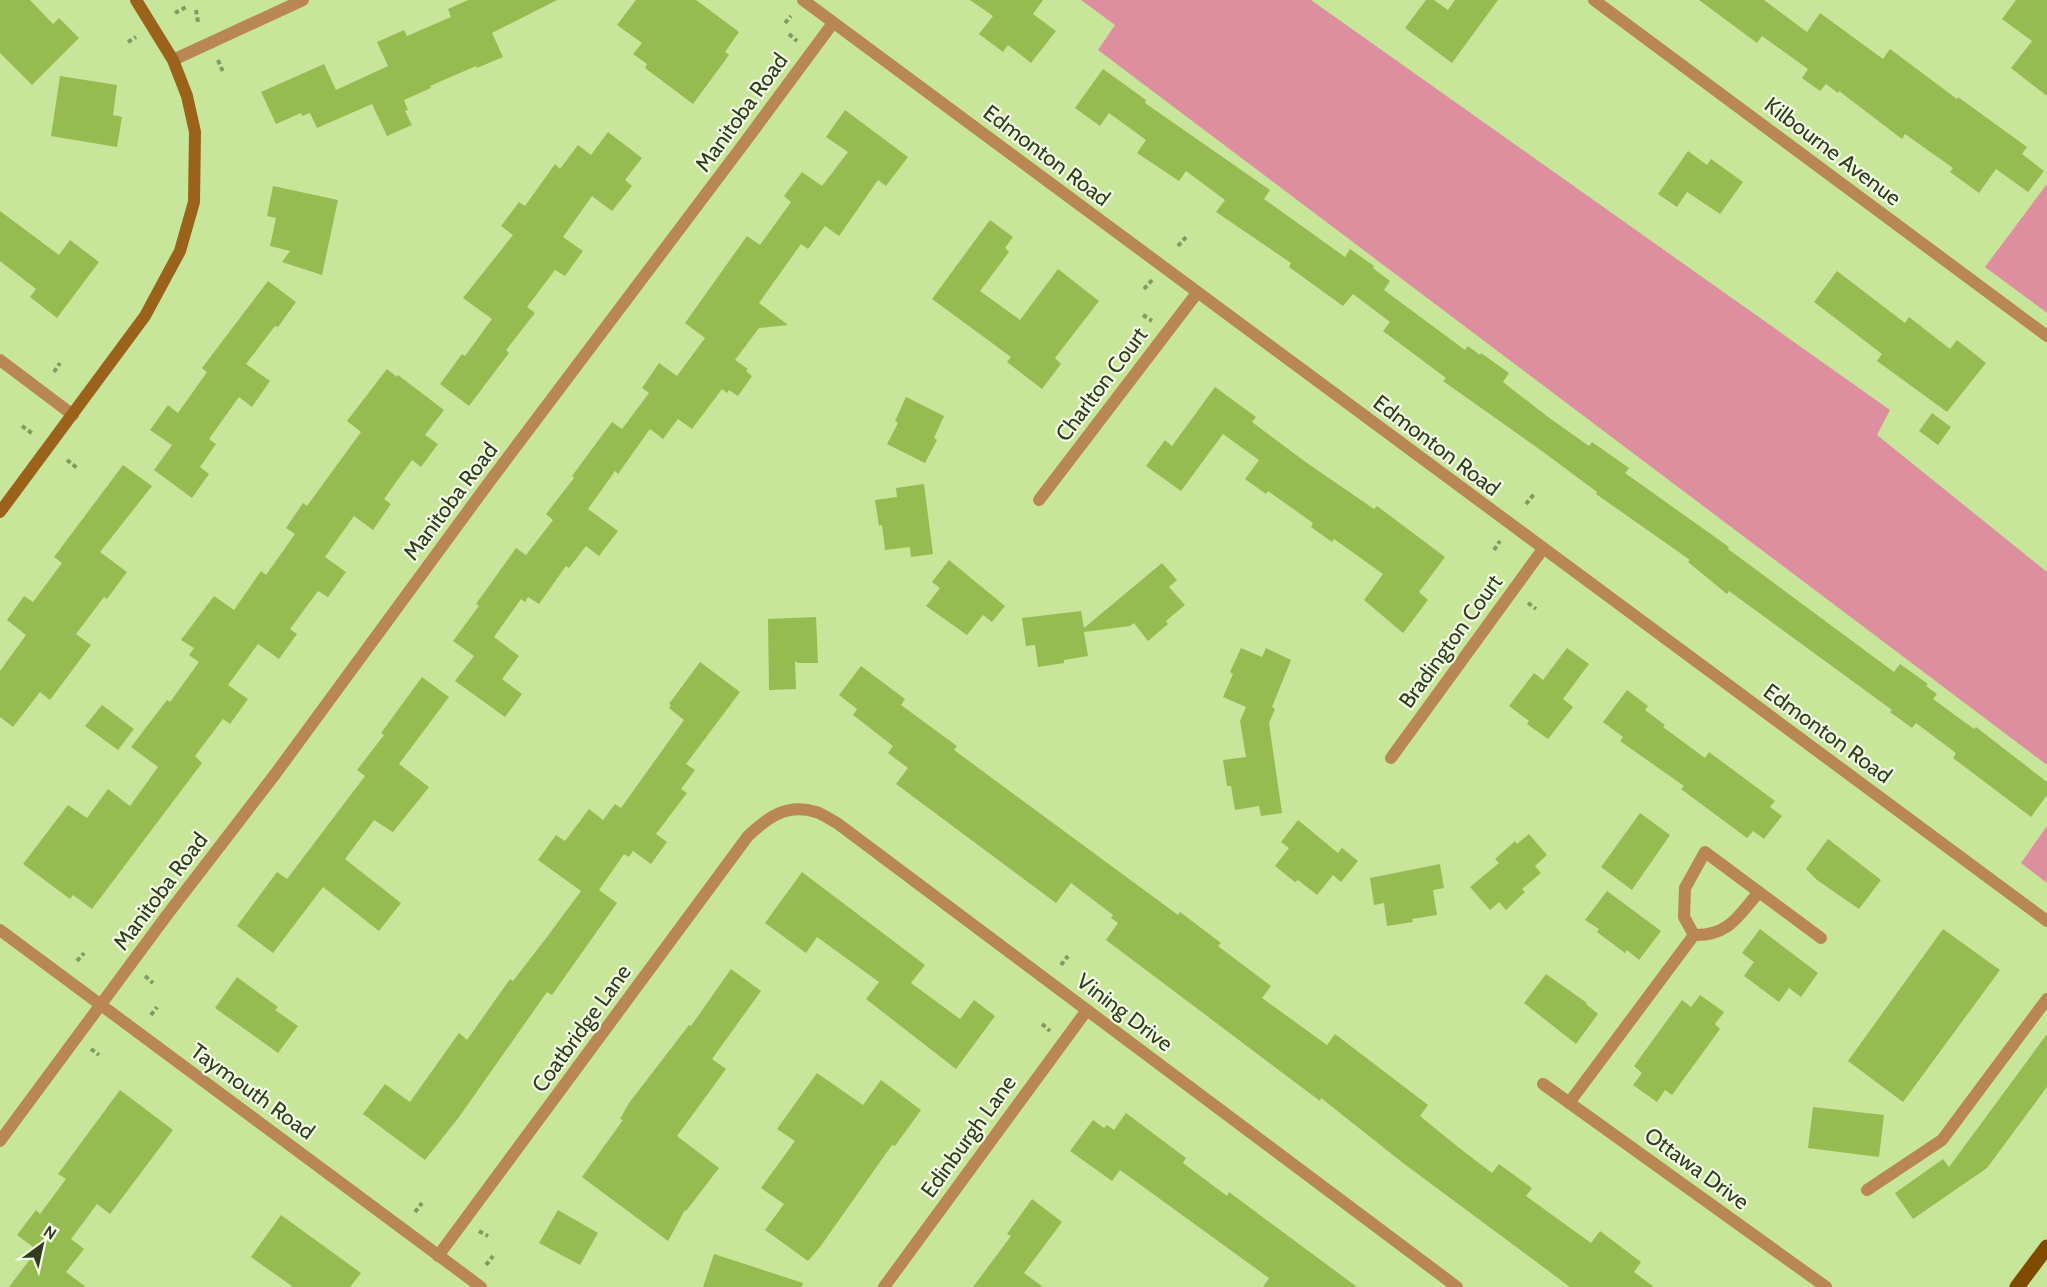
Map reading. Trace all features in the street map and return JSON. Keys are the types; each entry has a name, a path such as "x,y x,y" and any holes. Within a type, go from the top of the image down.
{"main road":[{"path":"2017,1287 2047,1247"}],"street":[{"path":"0,512 145,316 180,251 194,202 195,132 187,96 173,60 136,0"},
{"path":"173,60 303,0"},
{"name":"Edmonton Road","path":"803,0 2047,921"},
{"name":"Kilbourne Avenue","path":"1594,0 2047,336"},
{"name":"Manitoba Road","path":"0,1141 833,23"},
{"name":"Charlton Court","path":"1039,500 1197,293"},
{"path":"0,360 73,415"},
{"name":"Bradington Court","path":"1391,758 1543,549"},
{"name":"Vining Drive","path":"758,826 767,818 792,810 816,812 837,823 1457,1287"},
{"name":"Coatbridge Lane","path":"438,1256 758,826"},
{"path":"1694,935 1684,917 1686,888 1705,852 1821,938"},
{"path":"1694,935 1710,935 1729,926 1759,892"},
{"name":"Taymouth Road","path":"0,930 481,1287"},
{"path":"1569,1103 1694,935"},
{"path":"1868,1190 1942,1140 2047,999"},
{"name":"Edinburgh Lane","path":"884,1287 1087,1010"},
{"name":"Ottawa Drive","path":"1543,1084 1826,1287"}],"path":[{"path":"175,13 188,6"},
{"path":"196,10 198,22"},
{"path":"785,23 794,14"},
{"path":"789,34 798,41"},
{"path":"217,60 223,72"},
{"path":"1178,246 1187,236"},
{"path":"1144,289 1152,280"},
{"path":"1143,315 1153,322"},
{"path":"54,372 60,363"},
{"path":"22,426 33,434"},
{"path":"67,460 77,468"},
{"path":"1526,504 1534,494"},
{"path":"1494,550 1502,538"},
{"path":"1527,603 1536,609"},
{"path":"77,961 84,953"},
{"path":"1061,965 1068,956"},
{"path":"144,976 153,983"},
{"path":"151,1015 157,1007"},
{"path":"90,1049 99,1055"},
{"path":"415,1212 422,1203"},
{"path":"479,1230 488,1236"},
{"path":"486,1265 493,1256"}],"shaded area":[{"path":"1081,0 1311,0 1890,410 1877,435 2047,572 2047,765 1098,50 1115,25"},
{"path":"2047,184 2047,313 1985,267"},
{"path":"2047,826 2047,883 2021,863"}],"building":[{"path":"0,0 30,0 53,24 59,18 79,38 32,85 0,53"},
{"path":"468,0 557,0 492,33 503,57 477,68 476,66 404,100 408,110 405,111 412,125 387,136 372,104 317,128 310,113 302,116 301,113 276,124 261,92 324,64 336,90 388,66 377,42 404,30 407,36 451,17 448,9"},
{"path":"636,0 696,0 739,32 725,52 729,55 693,104 645,68 647,64 633,54 642,43 617,25"},
{"path":"970,0 1043,0 1033,14 1056,31 1031,63 1008,45 1003,52 979,34 993,16"},
{"path":"1426,0 1434,0 1448,10 1455,0 1498,0 1452,63 1405,28"},
{"path":"1699,0 1764,0 1807,32 1820,13 1883,59 1890,49 2027,147 2022,154 2044,171 2028,192 1996,169 1979,193 1950,172 1953,168 1905,134 1902,139 1839,91 1838,93 1826,84 1820,91 1802,78 1808,69 1762,36 1757,43"},
{"path":"2016,0 2047,0 2047,96 2011,68 2032,41 2002,19"},
{"path":"1103,69 1146,100 1145,103 1270,190 1264,199 1345,257 1350,249 1374,266 1373,268 1390,281 1384,290 1465,350 1468,346 1509,373 1503,382 1548,417 1589,446 1592,442 1629,468 1625,473 1729,547 1728,549 1894,672 1900,664 1928,684 1926,686 1937,694 1933,699 1974,729 1976,727 2047,782 2047,795 2031,817 1953,758 1956,753 1916,723 1912,728 1890,712 1892,710 1729,591 1727,594 1688,562 1690,560 1443,381 1446,378 1383,331 1390,322 1353,294 1343,306 1289,267 1291,263 1216,212 1225,200 1186,171 1179,181 1137,153 1146,140 1109,113 1100,126 1075,108"},
{"path":"60,76 117,85 113,115 122,117 117,147 51,136"},
{"path":"845,110 908,157 886,186 878,180 839,236 825,226 808,249 801,244 759,303 788,325 759,328 735,360 748,369 746,371 752,376 738,396 729,390 727,393 722,389 692,429 678,419 663,439 650,429 618,474 615,471 588,509 618,531 599,556 586,546 569,568 566,566 539,604 528,597 525,602 521,599 494,637 519,656 502,679 522,694 505,717 455,681 474,656 453,641 479,606 476,604 516,548 526,555 553,520 546,514 612,422 622,429 649,393 642,388 659,363 677,376 705,338 685,323 747,236 760,245 791,202 784,196 802,172 822,186 848,152 826,137"},
{"path":"608,132 642,158 625,180 632,186 612,211 592,196 563,237 583,251 565,276 555,270 527,307 535,313 506,350 509,353 469,406 440,384 462,354 465,356 492,319 463,298 513,235 501,226 519,202 525,206 555,164 560,169 578,145 591,155"},
{"path":"1688,151 1707,165 1711,159 1743,182 1720,214 1687,192 1677,207 1658,194"},
{"path":"273,186 338,200 322,275 282,262 290,251 270,246 276,218 267,216"},
{"path":"0,211 59,255 70,240 99,262 57,318 30,297 36,289 0,261"},
{"path":"990,220 1013,237 1005,248 1009,252 980,291 1020,320 1058,269 1099,301 1055,358 1061,364 1042,389 1007,362 1011,357 932,299"},
{"path":"1837,271 1905,323 1909,317 1950,349 1957,340 1986,363 1947,412 1877,361 1882,354 1814,302"},
{"path":"268,281 296,302 246,364 270,381 252,407 239,397 209,439 216,444 200,467 209,474 192,498 154,470 172,445 150,430 168,405 178,413 207,372 202,368"},
{"path":"387,369 444,410 425,435 438,444 421,467 412,460 384,499 391,504 373,530 354,516 325,557 346,572 328,597 318,591 290,629 297,634 279,659 258,644 228,685 248,699 230,724 223,719 195,756 202,763 92,909 73,895 70,899 23,864 68,805 87,818 108,789 130,806 158,767 131,747 167,700 170,702 199,662 189,655 194,648 181,640 214,596 234,610 261,571 266,575 295,534 286,528 303,503 307,506 361,432 347,421"},
{"path":"1215,387 1256,417 1252,422 1307,463 1374,509 1377,506 1445,557 1419,592 1428,600 1403,633 1364,600 1383,574 1334,539 1332,542 1311,527 1313,523 1268,491 1266,494 1245,479 1259,460 1223,434 1181,491 1146,466 1165,440 1172,446"},
{"path":"906,397 944,416 934,438 937,440 925,463 887,444 898,423 895,421"},
{"path":"1932,413 1951,427 1938,445 1919,431"},
{"path":"123,465 152,486 100,552 127,572 107,599 104,597 76,634 91,645 50,700 40,692 13,727 0,717 0,671 26,635 7,620 24,596 33,602 62,563 54,557"},
{"path":"924,484 933,554 911,557 910,547 885,550 882,525 879,526 875,500 897,497 896,488"},
{"path":"949,560 1005,606 992,622 983,615 967,635 926,606 940,588 932,582"},
{"path":"1162,563 1177,580 1169,587 1185,605 1148,641 1134,623 1130,626 1084,632 1088,656 1038,667 1035,645 1026,646 1022,618 1081,611 1084,628"},
{"path":"816,617 818,663 795,661 796,689 769,690 768,619"},
{"path":"1241,648 1262,657 1266,648 1291,660 1272,707 1275,709 1269,723 1282,813 1261,816 1259,806 1235,810 1231,786 1227,786 1223,760 1246,757 1240,721 1246,707 1223,697 1233,674 1230,672"},
{"path":"1567,648 1589,664 1563,699 1573,707 1548,739 1527,724 1529,721 1509,706 1534,673 1543,680"},
{"path":"700,662 740,692 686,764 695,770 681,789 687,793 656,834 667,842 651,864 633,851 629,857 624,854 599,890 617,903 552,995 547,992 459,1117 425,1160 363,1114 385,1084 410,1102 459,1033 467,1040 510,979 513,981 547,937 581,891 538,860 556,835 565,841 589,809 603,820 615,804 621,808 684,720 669,708 671,705 669,704"},
{"path":"861,666 905,699 901,705 957,746 954,750 1178,915 1180,912 1221,943 1218,946 1271,986 1262,998 1327,1045 1335,1034 1428,1105 1420,1116 1458,1147 1492,1173 1499,1164 1532,1188 1526,1196 1591,1243 1600,1231 1641,1262 1634,1272 1654,1287 1570,1287 1403,1163 1321,1098 1320,1101 1106,940 1118,923 1111,918 1113,915 1071,883 1056,903 896,784 908,768 888,753 893,746 853,715 857,709 839,695"},
{"path":"422,677 449,697 399,764 429,787 393,832 374,820 345,859 401,903 379,931 323,887 273,953 237,926 277,872 287,879 365,776 357,770 384,735 381,733"},
{"path":"1627,690 1648,706 1645,710 1665,725 1663,727 1705,758 1709,752 1775,801 1770,807 1782,816 1764,839 1753,831 1747,838 1681,789 1684,786 1620,741 1623,737 1603,722"},
{"path":"102,705 134,729 118,750 85,726"},
{"path":"1640,813 1670,835 1632,890 1601,867"},
{"path":"1298,820 1338,853 1342,848 1358,861 1341,882 1333,875 1317,895 1298,880 1295,882 1275,866 1289,848 1281,842"},
{"path":"1529,834 1547,855 1535,866 1541,873 1522,889 1525,892 1506,910 1499,902 1490,910 1470,887 1499,863 1495,859 1515,841 1517,844"},
{"path":"1828,839 1881,880 1859,909 1817,880 1806,869"},
{"path":"1440,864 1444,888 1433,890 1437,915 1387,926 1384,903 1374,905 1370,878"},
{"path":"802,872 925,965 911,983 960,1019 974,1000 995,1016 956,1069 866,999 879,982 817,937 806,953 765,923"},
{"path":"1607,891 1661,931 1639,960 1627,950 1625,953 1597,932 1599,929 1585,920"},
{"path":"1760,929 1818,973 1801,997 1789,988 1779,1002 1744,976 1754,962 1742,953"},
{"path":"1943,929 2000,970 1903,1102 1848,1061"},
{"path":"731,969 761,991 712,1059 726,1069 677,1136 719,1168 685,1210 668,1241 582,1177 623,1120 620,1119 629,1103 689,1025 691,1026"},
{"path":"1546,974 1587,1003 1598,1014 1576,1044 1524,1003"},
{"path":"237,977 278,1007 275,1010 298,1026 278,1053 215,1008"},
{"path":"1700,995 1724,1012 1715,1024 1720,1029 1672,1095 1665,1090 1657,1102 1633,1085 1642,1073 1634,1066 1682,1000 1691,1007"},
{"path":"2047,1034 2047,1087 1987,1168 1913,1219 1895,1193 1943,1159 1949,1167"},
{"path":"817,1073 863,1105 881,1080 921,1110 895,1146 892,1145 808,1261 765,1230 784,1204 761,1188 795,1141 777,1129"},
{"path":"120,1090 173,1130 110,1214 97,1204 71,1239 84,1249 66,1272 86,1287 9,1287 37,1250 17,1235 36,1210 40,1214 66,1179 58,1174"},
{"path":"1813,1107 1884,1115 1879,1157 1808,1148"},
{"path":"1126,1113 1186,1158 1183,1163 1227,1196 1229,1192 1357,1287 1263,1287 1269,1278 1120,1170 1112,1181 1070,1151 1093,1120 1104,1128 1107,1125 1114,1130"},
{"path":"1032,1199 1062,1222 1024,1273 1043,1287 973,1287 1011,1236 1007,1234"},
{"path":"558,1210 598,1233 580,1265 539,1243"},
{"path":"281,1215 361,1273 350,1287 293,1287 251,1257"},
{"path":"714,1254 803,1283 802,1287 703,1287"}]}
